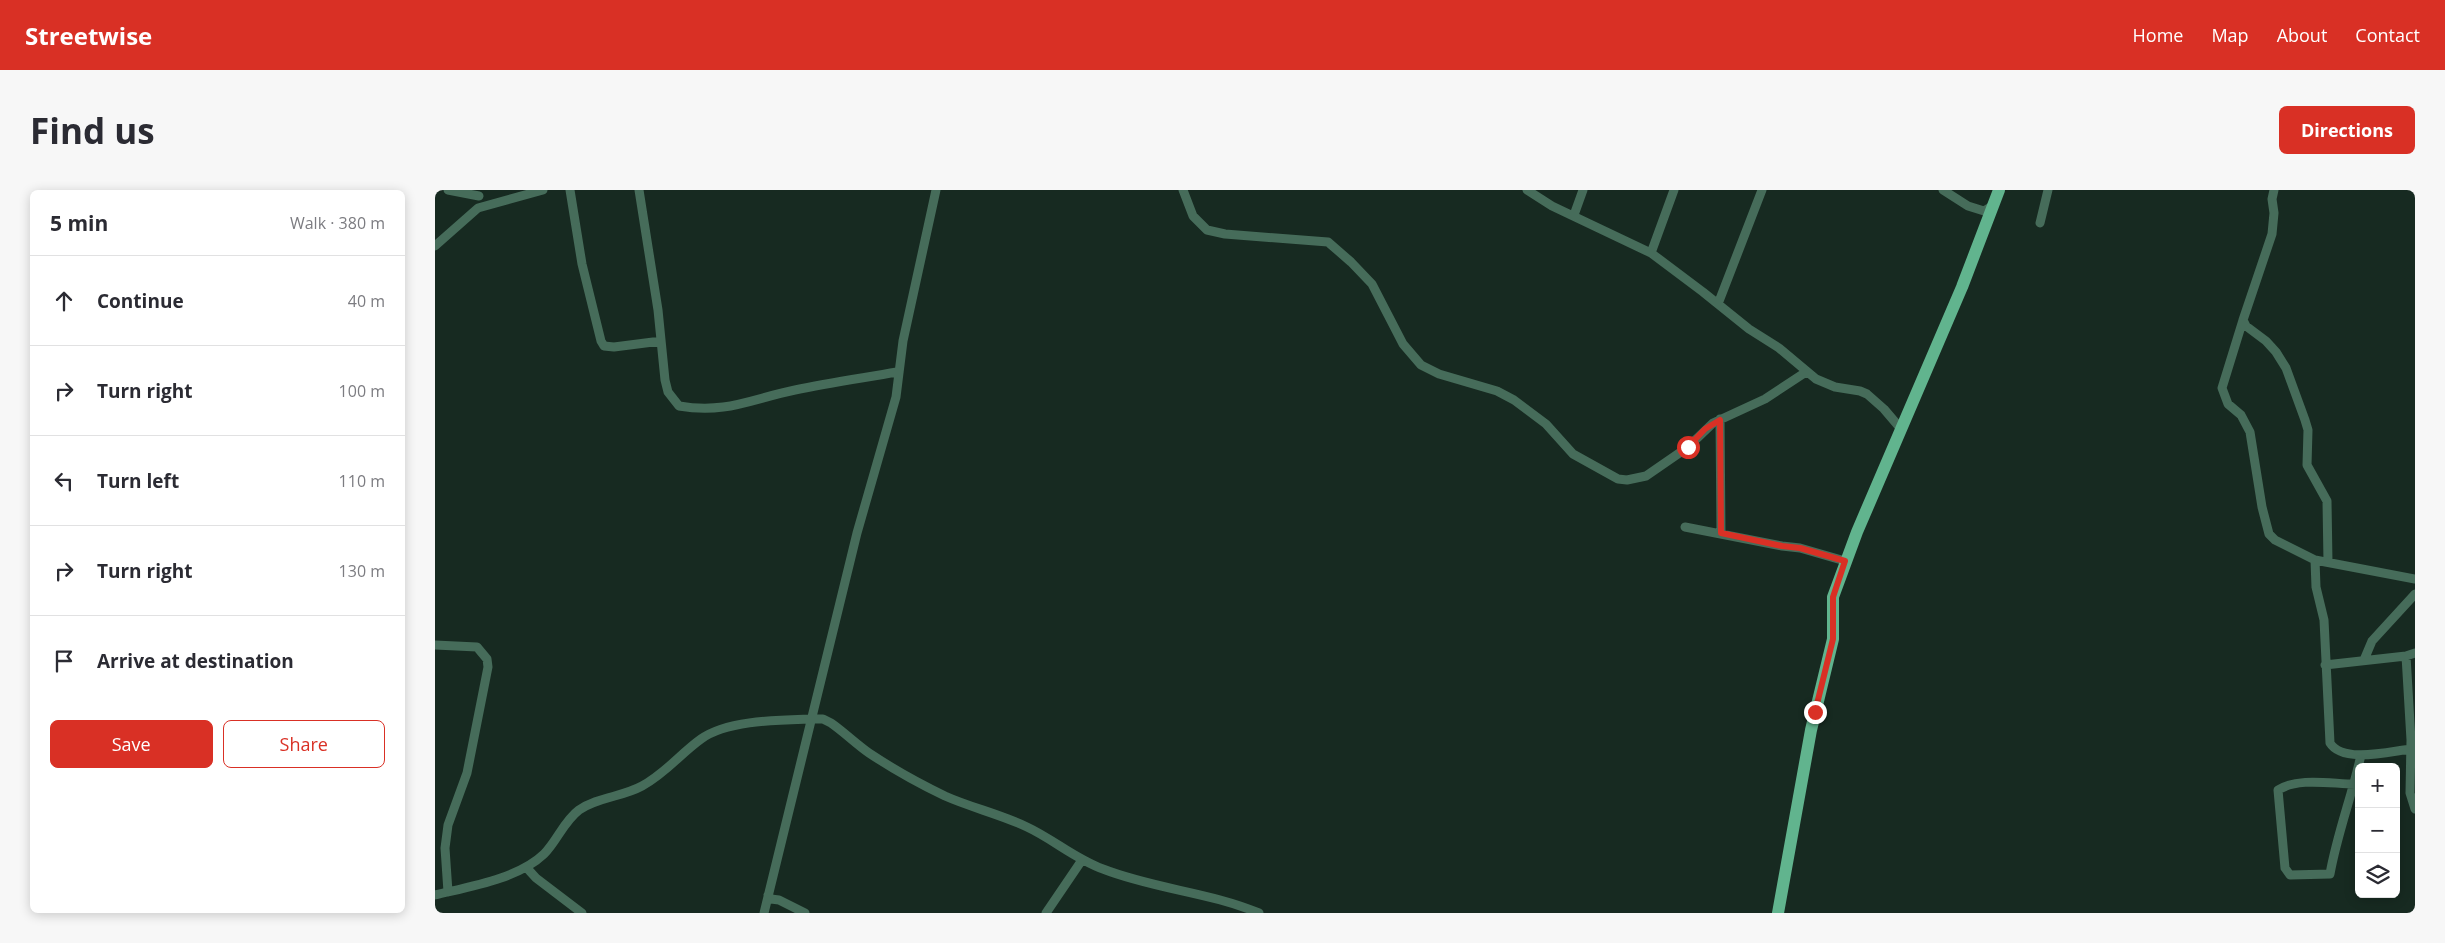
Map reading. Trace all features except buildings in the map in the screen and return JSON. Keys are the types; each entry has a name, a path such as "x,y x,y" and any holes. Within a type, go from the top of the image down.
{"main road":[{"path":"1777,913 1811,730 1833,639 1833,597 1845,561 1962,287 1997,196"}],"street":[{"path":"448,190 479,193 478,208"},
{"path":"435,246 478,208 543,190"},
{"path":"570,190 582,264 601,341 604,346 614,347 661,341"},
{"path":"639,190 668,392 679,406 713,409 736,406 814,386 897,372"},
{"path":"764,913 857,533 896,397 897,372 936,190"},
{"path":"1183,190 1193,216 1207,230 1225,234 1328,242 1372,284 1403,344 1421,365 1439,374 1497,391 1514,400 1546,424 1573,454 1617,479 1632,480 1646,476 1688,447 1705,429 1765,399 1806,372"},
{"path":"1527,190 1539,199 1651,254 1749,329 1779,348 1806,372 1825,385 1867,394 1884,409 1901,429"},
{"path":"1574,215 1583,190"},
{"path":"1651,254 1674,190"},
{"path":"1718,304 1762,190"},
{"path":"1943,190 1954,199 1979,210 1990,209 1997,196"},
{"path":"2041,223 2048,190"},
{"path":"2274,190 2272,199 2274,213 2271,234 2222,384 2223,396 2228,404 2241,415 2250,432 2262,507 2269,534 2275,540 2315,560 2415,579"},
{"path":"2243,320 2246,326 2266,341 2276,352 2286,368 2305,420 2308,438 2307,465 2327,502 2328,562"},
{"path":"1720,420 1721,533"},
{"path":"1685,527 1800,548 1845,561"},
{"path":"2315,560 2316,587 2324,620 2330,743 2338,751 2361,755 2413,743"},
{"path":"2364,660 2372,641 2415,594"},
{"path":"435,645 477,647 487,658 488,667 467,773 448,824 445,848 448,892"},
{"path":"2325,665 2411,654 2413,743 2410,793 2415,809"},
{"path":"435,895 486,882 525,867 535,861 550,847 569,819 577,812 594,801 628,792 661,775 709,734 731,726 811,719 831,723 869,753 923,784 975,808 1019,823 1039,833 1082,860 1125,877 1164,888 1232,902 1259,913"},
{"path":"2359,763 2361,755"},
{"path":"2302,784 2355,784 2339,829 2330,874 2290,875 2285,868 2278,790 2285,786 2302,784"},
{"path":"1046,913 1082,860"},
{"path":"525,867 536,878 582,913"},
{"path":"769,895 771,899 779,900 805,913"}],"route":[{"path":"1688,447 1705,429 1720,420 1721,533 1800,548 1845,561 1833,597 1833,639 1815,712"}]}
